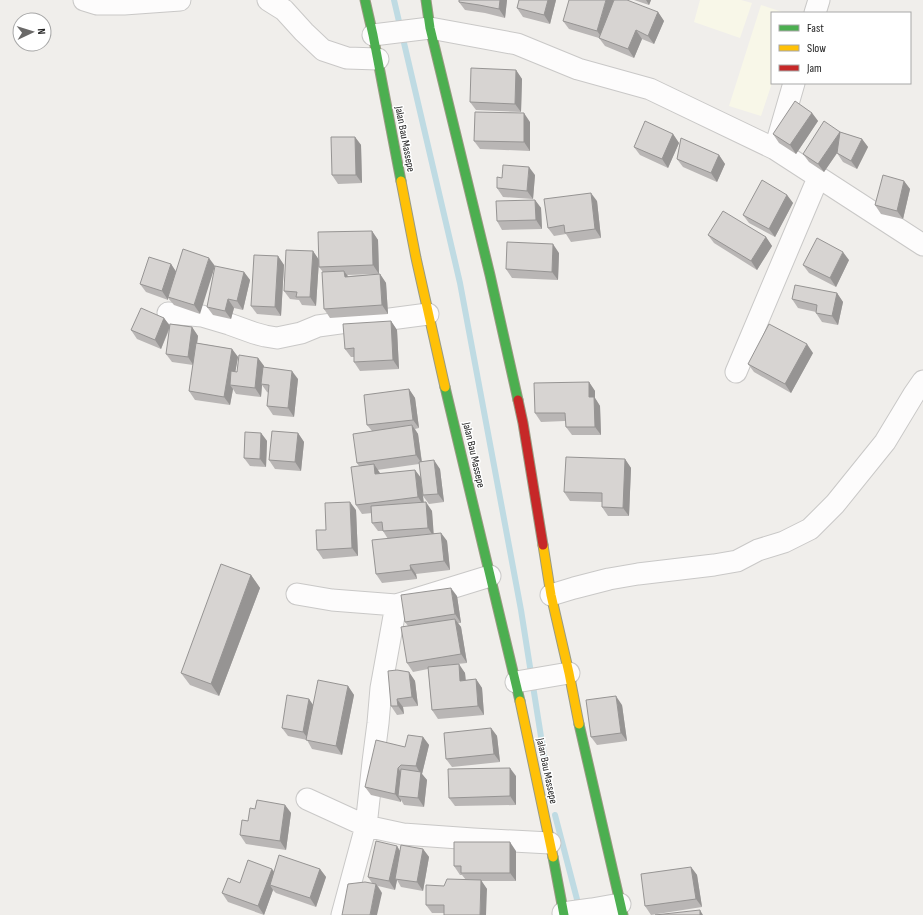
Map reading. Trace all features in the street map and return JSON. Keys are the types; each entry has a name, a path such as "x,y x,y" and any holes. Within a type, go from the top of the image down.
{"main road":[{"name":"Jalan Bau Massepe","path":"365,0 428,314 516,682 550,843 563,914"},
{"path":"426,0 430,28 490,275 523,423 564,674 584,748 612,908"}],"street":[{"path":"90,2 124,4 180,0"},
{"path":"268,0 284,10 323,50 348,58 378,59"},
{"path":"815,12 819,0"},
{"path":"373,35 430,28 516,44 578,69 650,89 775,149 923,245"},
{"path":"775,149 794,84"},
{"path":"736,372 818,178"},
{"path":"168,312 202,316 254,333 277,338 301,333 318,326 347,322 375,321 428,314"},
{"path":"551,595 609,579 737,561 758,550 784,542 810,529 835,504 885,442 923,381"},
{"path":"297,594 332,600 396,605 490,576"},
{"path":"342,915 366,826 381,688 396,605"},
{"path":"516,682 564,674"},
{"path":"307,799 366,826 403,834 550,843"},
{"path":"563,914 612,908"}],"shaded area":[{"path":"700,0 741,0 752,3 740,38 694,22"},
{"path":"761,5 782,12 771,12 772,84 761,116 729,106"}],"building":[{"path":"459,0 500,0 499,9 459,2"},
{"path":"519,0 548,0 544,15 517,8"},
{"path":"569,0 606,0 597,31 563,21"},
{"path":"614,0 627,0 658,12 648,36 636,30 628,49 599,38"},
{"path":"471,68 516,70 515,104 470,102"},
{"path":"795,101 812,113 790,145 773,134"},
{"path":"475,112 524,113 524,142 474,141"},
{"path":"645,121 673,134 662,159 634,147"},
{"path":"824,121 840,132 818,164 803,154"},
{"path":"840,132 862,139 851,161 837,153"},
{"path":"331,137 355,137 356,175 332,175"},
{"path":"681,138 719,155 711,173 677,159"},
{"path":"503,165 529,167 527,191 497,188 497,177 502,178"},
{"path":"883,175 904,181 897,211 875,205"},
{"path":"762,180 787,195 769,229 743,215"},
{"path":"591,193 595,229 565,233 564,225 548,228 544,199"},
{"path":"535,200 536,220 497,221 496,201"},
{"path":"723,211 766,237 751,261 708,235"},
{"path":"372,231 373,265 319,267 318,232"},
{"path":"817,238 843,252 830,278 803,265"},
{"path":"507,242 553,244 552,272 506,269"},
{"path":"183,249 209,258 194,305 168,297"},
{"path":"286,250 313,251 310,297 296,297 297,292 284,291"},
{"path":"254,255 278,256 275,307 251,306"},
{"path":"149,257 171,264 162,291 140,284"},
{"path":"215,266 244,272 237,301 228,299 225,311 207,307"},
{"path":"344,271 345,277 380,274 382,305 324,309 322,272"},
{"path":"795,285 837,293 832,316 816,313 817,305 792,299"},
{"path":"141,308 164,318 155,340 131,330"},
{"path":"391,321 393,360 354,362 354,348 345,349 343,324"},
{"path":"170,324 192,327 188,357 166,354"},
{"path":"769,324 807,344 785,384 748,364"},
{"path":"196,343 232,349 224,397 189,391"},
{"path":"239,355 258,358 255,388 230,385 231,371 237,372"},
{"path":"263,367 292,371 288,408 267,406 269,385 261,384"},
{"path":"589,382 589,397 594,397 595,427 566,427 565,413 535,413 534,383"},
{"path":"409,389 413,420 367,425 364,395"},
{"path":"412,425 416,455 357,463 353,434"},
{"path":"272,431 298,433 295,462 269,460"},
{"path":"245,432 261,433 260,459 244,458"},
{"path":"566,457 625,459 623,508 602,507 602,493 564,492"},
{"path":"434,460 438,494 423,495 419,462"},
{"path":"374,464 375,474 415,470 418,497 356,505 351,467"},
{"path":"350,502 352,548 317,550 316,530 326,530 325,503"},
{"path":"426,502 428,528 383,531 382,522 372,523 371,506"},
{"path":"441,533 444,561 410,565 411,570 376,574 372,540"},
{"path":"221,564 251,575 211,684 181,673"},
{"path":"451,588 455,614 405,622 401,595"},
{"path":"455,619 461,654 407,663 401,627"},
{"path":"459,664 460,681 476,679 478,706 432,710 428,667"},
{"path":"397,670 409,672 412,697 397,699 398,706 391,706 388,671"},
{"path":"318,680 348,686 336,746 306,740"},
{"path":"287,695 309,699 303,732 282,728"},
{"path":"616,696 621,733 591,737 586,700"},
{"path":"491,728 494,754 446,759 444,733"},
{"path":"408,735 423,737 416,766 401,765 398,768 395,794 365,787 376,740 405,747"},
{"path":"510,768 510,796 449,798 448,769"},
{"path":"401,769 421,772 418,798 398,796"},
{"path":"257,800 285,805 280,841 240,835 242,820 248,821 250,808 255,809"},
{"path":"376,841 397,846 389,881 368,877"},
{"path":"454,842 510,842 510,873 461,873 461,866 454,866"},
{"path":"401,845 423,849 417,882 395,879"},
{"path":"279,855 320,869 310,898 270,885"},
{"path":"248,860 272,869 258,906 222,893 228,878 240,883"},
{"path":"691,867 696,899 645,906 641,874"},
{"path":"447,879 481,880 480,915 444,915 444,905 426,905 426,885 444,886"},
{"path":"365,882 376,884 370,915 342,915 348,884"},
{"path":"700,910 700,915 655,915"}],"waterway":[{"path":"394,0 460,283 521,610 548,781"},
{"path":"555,815 579,907"}],"traffic: fast":[{"path":"365,0 401,181"},
{"path":"426,0 430,28 490,275 518,400"},
{"path":"445,387 520,701"},
{"path":"579,724 623,915"},
{"path":"553,857 564,915"}],"traffic: slow":[{"path":"401,181 416,258 445,387"},
{"path":"543,545 551,595 579,724"},
{"path":"520,701 553,857"}],"traffic: jam":[{"path":"518,400 543,545"}]}
